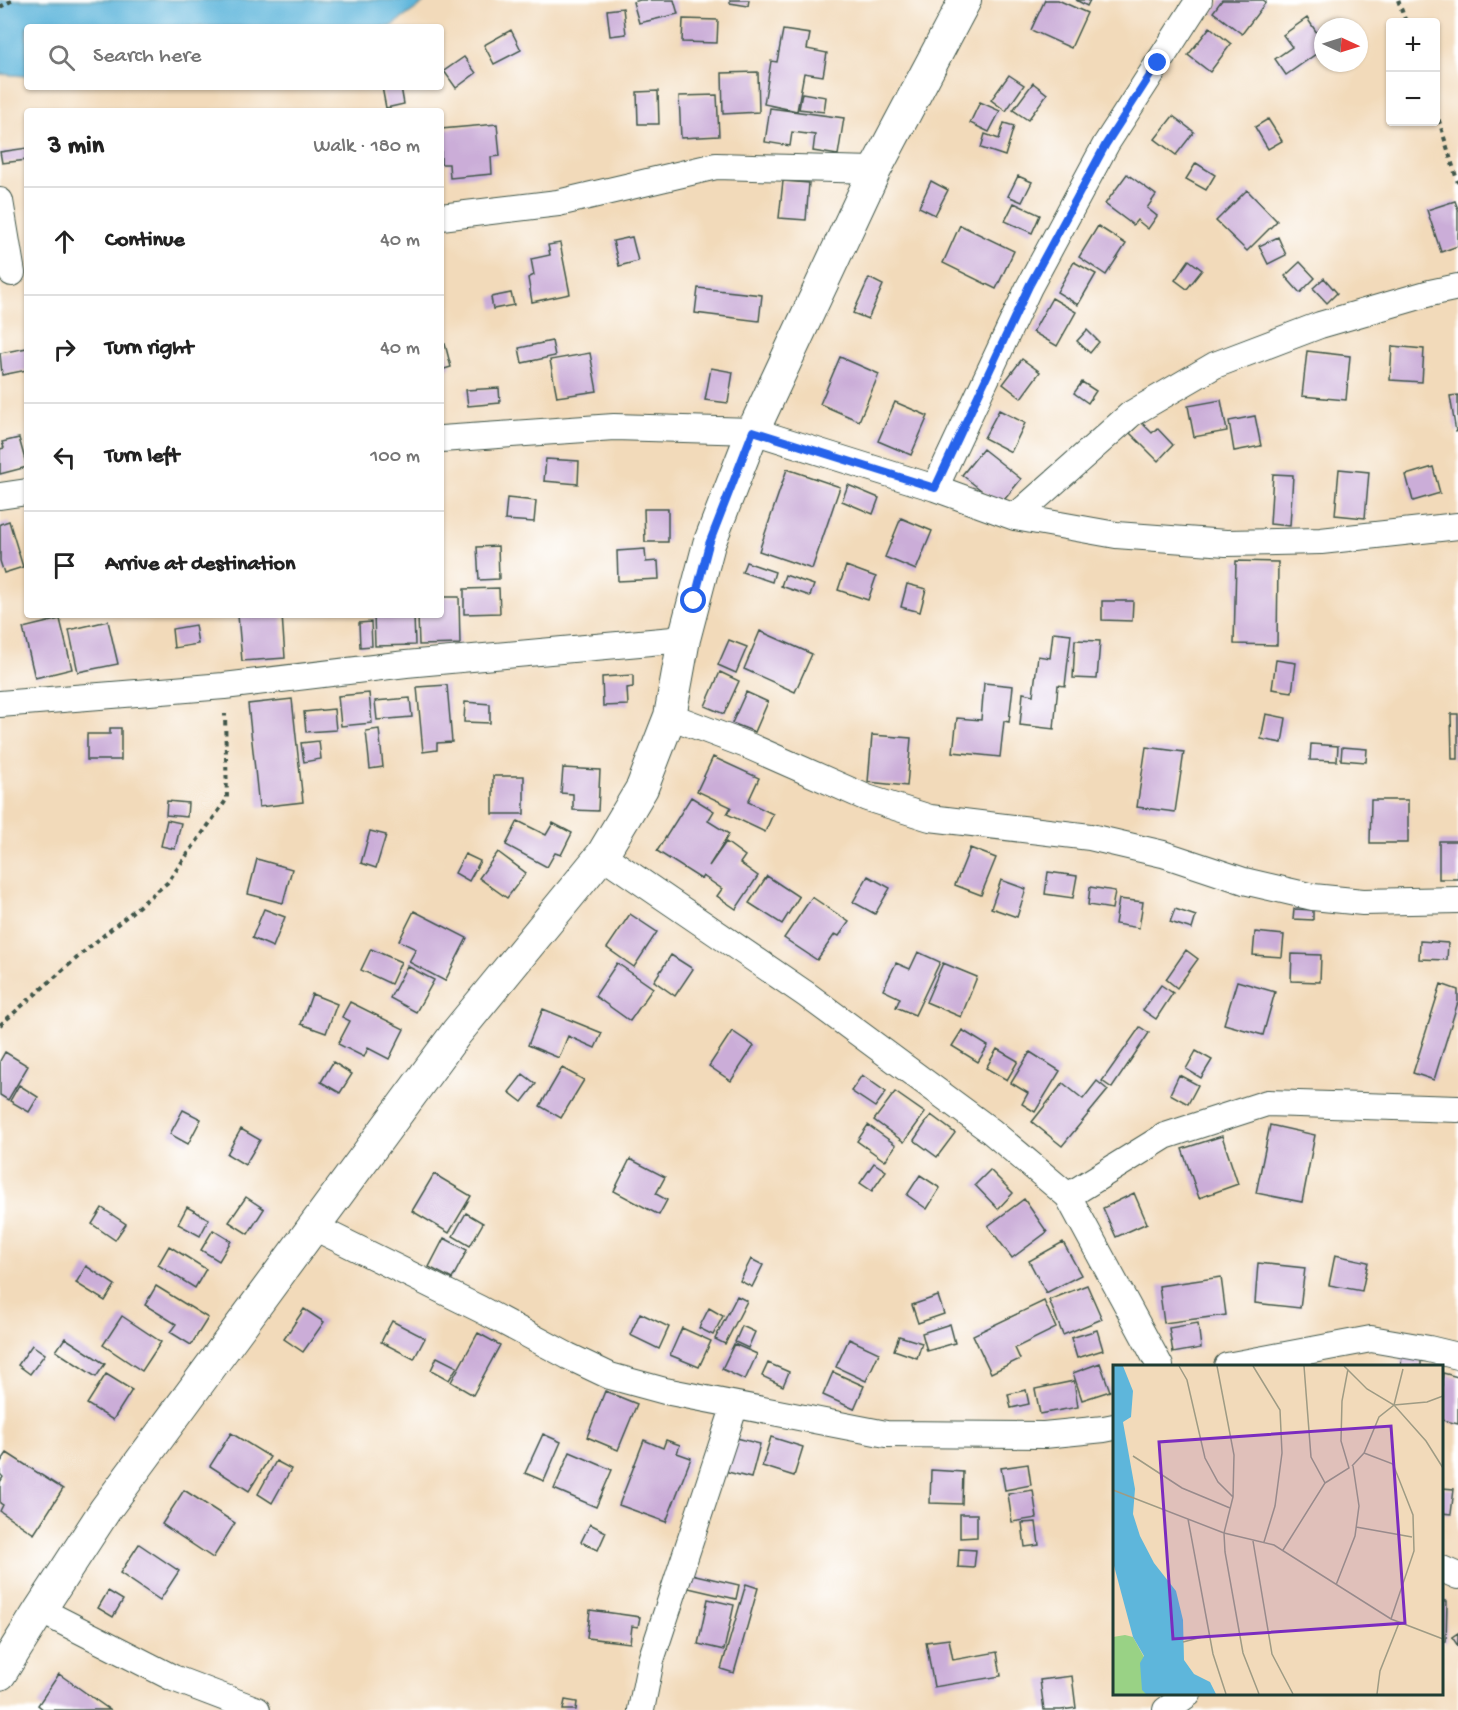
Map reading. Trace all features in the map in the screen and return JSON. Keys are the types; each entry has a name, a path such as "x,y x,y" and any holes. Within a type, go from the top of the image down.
{"street":[{"path":"1,1669 105,1510 457,1032 602,855 642,788 670,716 684,639 709,544 753,431 874,170 964,0"},
{"path":"935,488 1029,286 1106,144 1199,0"},
{"path":"444,217 558,203 716,166 874,170"},
{"path":"0,201 13,273"},
{"path":"1016,517 1131,414 1215,365 1320,325 1458,287"},
{"path":"444,439 614,427 753,431 935,488 1016,517 1116,535 1226,543 1321,542 1458,526"},
{"path":"0,496 24,492"},
{"path":"0,704 224,686 406,664 684,639"},
{"path":"670,716 867,798 930,818 1090,837 1163,854 1244,881 1313,897 1363,902 1458,900"},
{"path":"602,855 816,1001 991,1131 1068,1196 1159,1365"},
{"path":"1068,1196 1165,1136 1268,1103 1458,1109"},
{"path":"314,1227 610,1376 665,1391 886,1434 1044,1435 1113,1427"},
{"path":"1232,1365 1371,1339 1458,1356"},
{"path":"641,1710 651,1660 735,1405"},
{"path":"1443,1569 1458,1576"},
{"path":"40,1610 173,1678 257,1710"},
{"path":"1166,1710 1187,1695"}],"path":[{"path":"0,7 13,0"},
{"path":"1398,0 1405,18"},
{"path":"1440,124 1458,183"},
{"path":"0,1025 167,883 227,799 224,686"}],"water":[{"path":"0,0 428,0 394,24 24,24 24,76 0,74"}],"building":[{"path":"674,0 678,14 639,23 633,2"},
{"path":"730,0 749,0 748,6 730,3"},
{"path":"1045,0 1058,0 1087,13 1071,48 1031,30"},
{"path":"1076,0 1090,0 1087,6"},
{"path":"1222,0 1263,0 1266,2 1242,34 1213,12"},
{"path":"623,8 626,34 610,36 607,10"},
{"path":"1307,18 1314,28 1314,55 1286,75 1275,59 1292,47 1283,35"},
{"path":"683,19 718,20 717,43 682,42"},
{"path":"1210,27 1231,44 1210,72 1188,55"},
{"path":"511,30 521,50 494,64 484,45"},
{"path":"783,30 810,34 807,49 827,53 823,76 804,73 797,111 764,104 771,61 777,62"},
{"path":"464,57 476,73 456,88 444,71"},
{"path":"758,72 759,112 723,114 722,73"},
{"path":"1009,75 1024,85 1006,111 991,100"},
{"path":"1033,83 1047,94 1028,120 1013,110"},
{"path":"383,90 402,90 404,104 386,108"},
{"path":"658,91 659,124 638,124 637,92"},
{"path":"802,93 826,97 824,112 799,109"},
{"path":"717,95 719,136 681,138 679,96"},
{"path":"980,102 1000,111 989,132 970,123"},
{"path":"770,108 844,118 838,155 813,151 815,135 792,132 790,146 765,142"},
{"path":"1173,116 1194,132 1176,155 1155,139"},
{"path":"1268,119 1282,141 1268,149 1255,127"},
{"path":"1004,123 1014,126 1005,156 981,148 985,134 999,139"},
{"path":"497,124 500,156 491,157 492,174 450,178 449,164 444,164 444,129"},
{"path":"24,148 24,160 2,163 0,152"},
{"path":"1196,163 1215,175 1206,190 1186,179"},
{"path":"1127,174 1156,195 1147,208 1157,216 1148,229 1137,220 1133,225 1105,204"},
{"path":"1018,176 1032,182 1022,202 1008,196"},
{"path":"783,181 809,183 806,220 779,218"},
{"path":"931,181 948,190 935,215 919,207"},
{"path":"1247,190 1277,221 1247,251 1216,221"},
{"path":"1455,201 1458,209 1458,246 1441,252 1427,210"},
{"path":"1014,203 1040,215 1032,233 1005,221"},
{"path":"960,225 1014,251 996,289 943,263"},
{"path":"1098,226 1126,244 1106,275 1079,257"},
{"path":"632,237 638,261 619,266 613,241"},
{"path":"1278,237 1286,255 1268,264 1259,246"},
{"path":"560,243 570,294 532,302 528,278 534,275 531,259 550,255 548,245"},
{"path":"1189,260 1202,270 1187,289 1175,280"},
{"path":"1074,262 1096,274 1078,305 1057,292"},
{"path":"1300,262 1315,278 1300,293 1285,276"},
{"path":"869,278 883,285 868,319 853,313"},
{"path":"1324,278 1337,293 1327,303 1313,288"},
{"path":"698,288 762,295 759,321 695,313"},
{"path":"511,293 514,305 493,309 491,297"},
{"path":"1052,298 1076,312 1057,346 1033,332"},
{"path":"1087,330 1099,342 1090,353 1077,341"},
{"path":"552,341 555,356 522,363 519,348"},
{"path":"444,344 451,367 444,369"},
{"path":"1392,346 1424,349 1422,382 1390,380"},
{"path":"24,349 24,371 2,375 0,353"},
{"path":"1307,351 1350,356 1346,400 1302,396"},
{"path":"590,353 597,391 557,397 550,360"},
{"path":"840,357 879,374 859,421 820,404"},
{"path":"1022,359 1040,372 1021,398 1003,384"},
{"path":"711,368 733,372 728,403 705,400"},
{"path":"1082,382 1096,391 1088,403 1074,393"},
{"path":"499,388 500,403 468,406 466,390"},
{"path":"1458,395 1458,431 1456,432 1450,396"},
{"path":"1221,400 1227,431 1194,437 1188,406"},
{"path":"895,402 928,416 911,455 878,441"},
{"path":"999,410 1025,423 1011,452 984,438"},
{"path":"1255,416 1261,446 1234,451 1229,421"},
{"path":"1141,422 1152,433 1157,428 1173,445 1158,461 1130,433"},
{"path":"19,438 24,456 24,468 0,474 0,449 4,448 2,442"},
{"path":"983,449 1021,479 1000,505 962,475"},
{"path":"546,459 579,461 578,484 544,481"},
{"path":"1433,467 1440,493 1413,501 1406,475"},
{"path":"787,469 840,487 812,569 759,551"},
{"path":"1339,469 1369,472 1365,518 1335,515"},
{"path":"1273,474 1293,475 1290,526 1270,524"},
{"path":"848,485 879,498 873,514 842,501"},
{"path":"507,498 536,501 534,522 505,520"},
{"path":"644,509 668,509 668,542 645,542"},
{"path":"901,518 932,531 916,570 885,557"},
{"path":"9,521 23,567 4,573 0,561 0,524"},
{"path":"498,546 499,579 479,580 477,547"},
{"path":"645,549 646,562 658,561 659,579 618,581 617,551"},
{"path":"1236,561 1278,562 1277,645 1234,644"},
{"path":"746,562 775,572 772,582 742,572"},
{"path":"846,566 876,577 868,600 838,590"},
{"path":"785,575 814,585 810,596 781,586"},
{"path":"907,584 926,589 920,612 901,607"},
{"path":"499,588 500,613 464,614 464,589"},
{"path":"444,597 459,597 460,644 419,645 418,618 444,618"},
{"path":"1102,601 1133,601 1132,621 1102,620"},
{"path":"238,618 282,618 285,658 242,661"},
{"path":"374,618 414,618 415,645 375,646"},
{"path":"60,619 72,669 35,678 23,628"},
{"path":"108,621 118,664 78,672 69,630"},
{"path":"371,622 372,646 360,647 359,623"},
{"path":"195,625 198,644 174,648 172,629"},
{"path":"760,631 812,654 795,692 744,669"},
{"path":"1053,632 1071,634 1065,686 1058,685 1054,729 1020,725 1023,693 1033,695 1038,656 1050,658"},
{"path":"729,640 747,647 736,673 718,665"},
{"path":"1075,640 1100,641 1097,679 1073,678"},
{"path":"1276,660 1296,663 1292,692 1272,689"},
{"path":"720,672 739,681 724,714 705,706"},
{"path":"633,675 633,687 627,688 628,705 603,706 602,677"},
{"path":"984,683 1013,686 1009,722 1004,721 1000,757 953,752 957,718 981,720"},
{"path":"447,685 452,742 437,743 437,750 423,752 417,687"},
{"path":"746,692 768,702 755,732 732,723"},
{"path":"369,693 372,723 341,726 338,696"},
{"path":"410,698 412,717 377,720 375,701"},
{"path":"292,699 303,802 259,807 248,704"},
{"path":"465,702 490,704 490,723 464,722"},
{"path":"334,709 336,730 306,732 304,712"},
{"path":"1266,714 1286,718 1282,743 1261,739"},
{"path":"1451,714 1458,714 1458,759 1452,759"},
{"path":"110,728 121,728 121,760 87,760 87,734 110,734"},
{"path":"379,729 383,767 370,769 366,731"},
{"path":"872,735 911,738 907,786 868,782"},
{"path":"319,741 321,759 304,762 301,743"},
{"path":"1311,744 1338,746 1337,761 1310,760"},
{"path":"1146,747 1184,752 1175,812 1137,807"},
{"path":"1342,747 1367,749 1366,762 1341,760"},
{"path":"713,757 759,778 748,802 773,814 765,832 727,814 731,807 697,791"},
{"path":"563,768 600,770 598,811 573,810 573,794 561,793"},
{"path":"493,776 524,776 524,814 493,814"},
{"path":"691,797 714,811 708,821 729,834 709,866 726,842 745,856 740,863 758,876 736,909 717,896 722,889 703,876 701,879 657,851"},
{"path":"1371,800 1408,800 1408,843 1370,843"},
{"path":"167,801 188,803 187,817 166,815"},
{"path":"167,820 181,823 175,849 161,846"},
{"path":"518,821 546,835 553,823 572,833 561,855 555,853 547,867 506,845"},
{"path":"370,831 386,835 376,868 361,863"},
{"path":"1439,841 1458,841 1458,879 1439,879"},
{"path":"970,848 996,858 981,895 955,885"},
{"path":"498,852 526,873 507,898 479,878"},
{"path":"465,854 480,861 469,881 455,873"},
{"path":"257,859 292,869 283,903 248,894"},
{"path":"1048,872 1077,876 1073,898 1045,894"},
{"path":"767,876 799,897 782,924 749,903"},
{"path":"868,876 890,888 875,914 853,902"},
{"path":"1001,880 1026,889 1017,917 991,908"},
{"path":"1090,887 1115,891 1112,909 1088,905"},
{"path":"812,897 849,922 839,936 835,934 817,960 784,938"},
{"path":"1119,899 1143,902 1139,928 1115,924"},
{"path":"264,909 285,917 273,947 252,938"},
{"path":"1175,909 1196,916 1192,929 1170,922"},
{"path":"1294,909 1313,910 1313,920 1293,919"},
{"path":"414,911 467,938 445,981 409,962 416,949 399,941"},
{"path":"630,914 657,932 634,967 607,948"},
{"path":"1255,932 1284,935 1282,957 1253,955"},
{"path":"1420,941 1448,943 1447,960 1419,959"},
{"path":"371,949 401,962 391,984 361,970"},
{"path":"1186,950 1198,959 1177,988 1166,979"},
{"path":"918,952 940,962 915,1015 896,1007 900,998 883,990 896,963 910,969"},
{"path":"1292,954 1321,955 1320,982 1291,981"},
{"path":"671,955 693,969 675,996 654,981"},
{"path":"617,963 653,988 630,1021 595,996"},
{"path":"943,963 977,977 961,1017 926,1002"},
{"path":"407,966 434,980 416,1012 390,998"},
{"path":"1237,981 1275,992 1263,1035 1224,1024"},
{"path":"1441,984 1458,990 1458,1002 1434,1080 1413,1073"},
{"path":"1161,985 1173,993 1156,1019 1143,1010"},
{"path":"312,994 337,1004 326,1033 301,1024"},
{"path":"350,1002 404,1029 389,1059 368,1048 364,1057 338,1044 350,1021 342,1017"},
{"path":"543,1009 602,1033 595,1048 568,1036 559,1058 528,1045"},
{"path":"1140,1027 1149,1033 1112,1088 1102,1081"},
{"path":"962,1030 988,1046 978,1062 952,1046"},
{"path":"732,1031 754,1046 731,1081 709,1066"},
{"path":"997,1049 1018,1061 1007,1080 986,1068"},
{"path":"1196,1051 1212,1060 1201,1078 1186,1069"},
{"path":"5,1052 28,1066 8,1100 0,1095 0,1061"},
{"path":"1030,1052 1060,1071 1035,1112 1022,1104 1028,1093 1011,1083"},
{"path":"333,1062 352,1074 340,1093 321,1082"},
{"path":"562,1068 584,1080 561,1118 540,1106"},
{"path":"523,1074 536,1084 522,1102 509,1092"},
{"path":"862,1075 886,1092 875,1107 851,1091"},
{"path":"1179,1075 1198,1085 1188,1104 1170,1094"},
{"path":"1097,1081 1108,1090 1062,1146 1032,1122 1063,1083 1083,1099"},
{"path":"19,1085 38,1097 29,1112 10,1101"},
{"path":"895,1092 925,1113 904,1142 874,1120"},
{"path":"183,1110 201,1119 188,1144 170,1134"},
{"path":"931,1115 955,1133 937,1157 914,1140"},
{"path":"868,1125 896,1145 885,1161 857,1141"},
{"path":"1270,1125 1315,1135 1302,1202 1256,1193"},
{"path":"241,1129 260,1140 245,1165 227,1154"},
{"path":"1222,1136 1238,1184 1199,1198 1182,1149"},
{"path":"630,1159 665,1177 656,1194 667,1200 659,1215 614,1191"},
{"path":"874,1163 886,1171 872,1191 860,1183"},
{"path":"990,1170 1013,1193 998,1209 975,1185"},
{"path":"434,1174 471,1196 449,1233 412,1211"},
{"path":"920,1175 940,1188 927,1209 907,1195"},
{"path":"1134,1193 1147,1223 1116,1237 1103,1208"},
{"path":"246,1197 264,1209 248,1234 229,1222"},
{"path":"1024,1199 1047,1232 1012,1258 988,1226"},
{"path":"187,1207 209,1219 200,1236 178,1224"},
{"path":"102,1208 126,1224 115,1240 92,1224"},
{"path":"466,1213 483,1223 470,1246 453,1236"},
{"path":"213,1230 231,1241 219,1261 201,1250"},
{"path":"444,1238 467,1250 452,1279 429,1267"},
{"path":"1063,1242 1081,1275 1046,1293 1029,1261"},
{"path":"169,1246 206,1269 195,1288 158,1265"},
{"path":"1335,1255 1368,1262 1362,1291 1329,1285"},
{"path":"751,1259 763,1265 752,1287 740,1281"},
{"path":"1258,1263 1305,1268 1300,1308 1255,1303"},
{"path":"86,1266 115,1285 105,1301 76,1283"},
{"path":"1221,1277 1226,1315 1164,1323 1159,1286"},
{"path":"1087,1285 1102,1319 1063,1335 1049,1300"},
{"path":"156,1286 208,1318 191,1345 170,1332 176,1324 145,1305"},
{"path":"737,1296 747,1301 725,1344 715,1339"},
{"path":"938,1296 944,1314 918,1323 912,1305"},
{"path":"1044,1301 1056,1328 1015,1348 1020,1359 991,1373 973,1335"},
{"path":"709,1308 723,1316 713,1335 699,1328"},
{"path":"304,1309 324,1322 303,1352 284,1339"},
{"path":"640,1313 669,1327 659,1349 630,1335"},
{"path":"122,1316 161,1342 142,1371 103,1345"},
{"path":"392,1321 425,1338 414,1359 381,1342"},
{"path":"1198,1323 1201,1348 1173,1353 1169,1328"},
{"path":"950,1324 955,1343 927,1351 922,1333"},
{"path":"742,1326 755,1332 748,1348 735,1342"},
{"path":"682,1328 711,1341 699,1367 670,1355"},
{"path":"1097,1330 1103,1350 1077,1358 1071,1338"},
{"path":"478,1333 500,1345 473,1395 451,1382"},
{"path":"899,1336 922,1343 917,1358 894,1350"},
{"path":"65,1338 105,1364 96,1377 56,1351"},
{"path":"849,1339 879,1353 866,1381 836,1367"},
{"path":"734,1344 757,1354 745,1380 722,1369"},
{"path":"32,1345 45,1354 30,1374 18,1365"},
{"path":"1402,1355 1421,1357 1421,1365 1401,1365"},
{"path":"437,1357 457,1367 449,1380 431,1370"},
{"path":"768,1363 789,1372 783,1386 762,1376"},
{"path":"1100,1363 1110,1391 1082,1400 1073,1373"},
{"path":"833,1372 864,1386 854,1409 823,1395"},
{"path":"1443,1373 1458,1377 1458,1424 1443,1420"},
{"path":"106,1374 132,1390 113,1420 87,1404"},
{"path":"1074,1381 1078,1407 1040,1414 1035,1389"},
{"path":"1026,1390 1029,1404 1011,1408 1008,1394"},
{"path":"605,1391 637,1404 618,1450 587,1437"},
{"path":"231,1433 270,1457 249,1491 210,1466"},
{"path":"543,1434 561,1442 544,1481 525,1473"},
{"path":"733,1437 760,1444 751,1478 724,1471"},
{"path":"771,1437 803,1447 794,1476 762,1466"},
{"path":"644,1440 663,1448 666,1440 680,1445 677,1453 691,1458 666,1522 619,1505"},
{"path":"570,1452 612,1470 596,1507 554,1489"},
{"path":"7,1453 63,1489 34,1534 0,1511 3,1505 0,1503 0,1482 3,1477 0,1474 0,1463"},
{"path":"276,1461 291,1469 272,1503 258,1494"},
{"path":"1028,1464 1031,1485 1005,1490 1001,1468"},
{"path":"931,1470 963,1472 962,1504 930,1503"},
{"path":"1443,1488 1454,1489 1451,1514 1443,1513"},
{"path":"184,1490 235,1523 213,1558 162,1524"},
{"path":"1033,1490 1037,1518 1012,1522 1008,1494"},
{"path":"960,1514 977,1514 977,1537 960,1538"},
{"path":"1036,1522 1039,1545 1025,1547 1022,1523"},
{"path":"590,1524 606,1532 598,1550 581,1542"},
{"path":"139,1544 179,1571 160,1600 120,1573"},
{"path":"959,1549 976,1550 974,1568 958,1567"},
{"path":"687,1573 739,1585 736,1599 684,1587"},
{"path":"746,1584 758,1588 734,1673 721,1669"},
{"path":"108,1591 123,1600 113,1617 98,1608"},
{"path":"708,1599 734,1605 724,1650 698,1644"},
{"path":"1443,1601 1447,1601 1446,1642 1443,1642"},
{"path":"590,1610 640,1617 638,1627 632,1626 630,1643 587,1638"},
{"path":"1458,1633 1458,1646 1452,1637"},
{"path":"949,1639 953,1660 997,1652 1001,1676 934,1687 926,1642"},
{"path":"59,1674 110,1710 44,1710 38,1705"},
{"path":"1072,1676 1076,1708 1044,1710 1040,1680"},
{"path":"565,1700 577,1702 576,1710 563,1710"}],"route":[{"path":"694,601 709,544 753,431 935,488 1029,286 1106,144 1158,63"}]}
